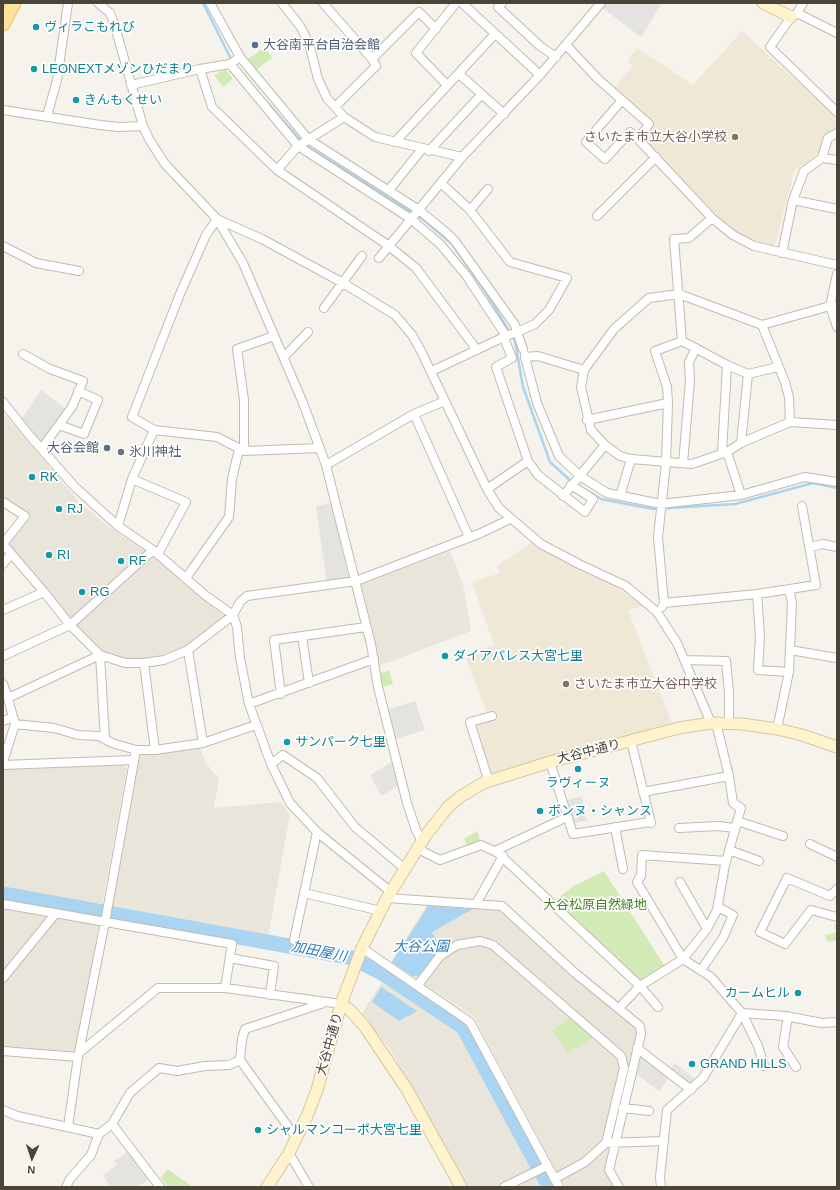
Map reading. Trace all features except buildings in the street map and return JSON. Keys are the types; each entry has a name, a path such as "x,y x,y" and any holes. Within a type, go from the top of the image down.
{"main road":[{"path":"3,24 14,3"}],"street":[{"path":"47,116 57,80 68,3"},
{"path":"98,3 110,14 114,24 131,85 144,126 152,144 165,164 216,219 242,262 303,403 326,465 356,581 374,659 378,687 407,803 420,845 440,860 481,845 495,851 640,986 658,1007"},
{"path":"210,3 234,61 303,143 414,215 455,241 515,325 510,335 512,358 496,367 528,461 538,475 585,512 593,499 575,482 559,456 538,403 524,354 510,335 466,275 414,215 389,190 303,143 234,61"},
{"path":"282,3 300,26 306,37 318,79 326,98 344,117 375,137 426,150 462,157"},
{"path":"323,3 372,59 376,66 335,107"},
{"path":"447,85 416,53 456,3"},
{"path":"462,3 540,75"},
{"path":"502,3 498,7 540,46 556,57"},
{"path":"380,258 462,157 567,46 601,3"},
{"path":"763,3 837,33"},
{"path":"803,3 770,47 837,112"},
{"path":"372,59 419,12 436,29"},
{"path":"395,142 496,34"},
{"path":"567,46 598,79 649,124 638,139"},
{"path":"131,85 234,61"},
{"path":"200,69 212,107 276,170 389,246 407,260 424,276 477,350"},
{"path":"458,74 504,114"},
{"path":"389,190 481,94"},
{"path":"622,100 586,142 606,159 630,132 656,157 712,218 733,235 754,246 837,265"},
{"path":"3,110 119,127 144,126"},
{"path":"276,170 303,143 344,117"},
{"path":"782,253 793,200 804,172 822,158 828,138 837,133"},
{"path":"597,216 656,157"},
{"path":"822,158 837,160"},
{"path":"432,371 535,324 549,310 567,278 510,262 470,210 441,184"},
{"path":"470,210 488,189"},
{"path":"793,200 837,209"},
{"path":"682,341 674,239 690,238 712,218"},
{"path":"216,219 262,239 343,283 395,315 412,336 432,371 487,489 499,508 541,544 626,586 657,612 677,642 714,723 729,776 733,803 741,808 726,861 718,907 707,929 683,959 640,986 619,1008"},
{"path":"216,219 206,235 180,294 132,418 154,430 217,436 241,450 320,448"},
{"path":"3,246 36,263 79,271"},
{"path":"324,308 362,256"},
{"path":"837,274 834,306 837,327"},
{"path":"834,306 762,325 679,294 649,298 614,329 584,370 581,387 587,420 591,430 604,445 620,456 632,459 692,464 724,452 790,422 837,425"},
{"path":"762,325 785,382 789,397 790,422"},
{"path":"284,357 308,332"},
{"path":"186,578 229,517 232,479 241,450 244,400 237,348 274,336"},
{"path":"657,612 664,603 658,537 666,463 668,403 667,387 655,351 682,341 727,365 748,374 778,367"},
{"path":"683,463 690,380 689,362 696,348"},
{"path":"23,354 50,368 83,381 72,407 42,448"},
{"path":"524,354 538,356 584,370"},
{"path":"727,365 724,452 741,495"},
{"path":"741,443 748,374"},
{"path":"59,425 84,434 98,400 78,391"},
{"path":"326,465 414,414 445,400"},
{"path":"3,402 30,436 75,487 118,526 155,552 205,596 233,615 237,627 240,658 249,704 271,764 290,803 317,832 389,895 502,906 575,973 640,1026 638,1048 624,1108 610,1143 585,1162 554,1179"},
{"path":"587,420 668,403"},
{"path":"414,414 469,537"},
{"path":"118,526 132,479 154,430"},
{"path":"563,496 604,445"},
{"path":"620,496 632,459"},
{"path":"487,489 528,461"},
{"path":"575,482 660,508 741,495 805,477 837,482"},
{"path":"3,656 70,625 155,552 186,502 132,479"},
{"path":"3,502 25,516 3,544 70,625 100,655 125,662 144,663 164,660 188,650 233,615 240,602 247,596 356,581 469,537 510,518"},
{"path":"664,603 757,594 816,585 802,506"},
{"path":"810,548 823,544 837,547"},
{"path":"3,564 11,554"},
{"path":"777,729 788,672 790,650 792,603 789,589"},
{"path":"3,610 44,592"},
{"path":"757,594 760,637 758,670 788,672"},
{"path":"281,694 274,640 366,627"},
{"path":"302,636 309,684"},
{"path":"188,650 203,743"},
{"path":"790,650 837,658"},
{"path":"8,698 100,655"},
{"path":"100,655 104,739"},
{"path":"249,704 309,684 374,659"},
{"path":"684,660 726,660 729,692 729,724"},
{"path":"144,663 155,750"},
{"path":"3,684 14,721 3,764 134,760"},
{"path":"488,782 470,722 492,716"},
{"path":"3,721 14,721 54,728 78,735 99,736 136,750 155,750 203,743 256,725"},
{"name":"大谷中通り","path":"267,1187 297,1138 317,1090 341,1004 362,948 389,895 420,845 448,807 460,797 488,782 550,762 679,728 714,723 777,729 802,735 837,747"},
{"path":"550,762 573,834 651,822 632,741"},
{"path":"68,1127 78,1055 106,916 136,750"},
{"path":"271,764 283,755 317,778 355,827 405,869"},
{"path":"643,792 729,776"},
{"path":"495,851 567,817"},
{"path":"679,828 736,824 783,836"},
{"path":"615,827 623,869"},
{"path":"294,940 317,832"},
{"path":"810,844 837,857"},
{"path":"729,850 759,861"},
{"path":"726,861 642,855 641,876 637,882 683,959 711,977 742,1013 758,1046 764,1066"},
{"path":"476,904 502,856"},
{"path":"837,889 830,896 787,878 760,932 785,944 811,910 837,917"},
{"path":"680,882 707,929"},
{"path":"304,894 381,911"},
{"path":"3,904 56,913 106,916 232,944 225,988"},
{"path":"701,970 723,938 733,915 718,907"},
{"path":"3,978 56,913"},
{"path":"418,985 440,956 457,945 480,941 493,945 621,1056 624,1068 610,1143 608,1170 619,1187"},
{"path":"362,948 470,1022 558,1187"},
{"path":"230,958 274,966 270,995"},
{"path":"3,1051 78,1055 158,988 225,988 323,1003 341,1004 350,1010 365,1027 406,1088 460,1187"},
{"path":"297,1138 240,1060 245,1029 323,1003"},
{"path":"742,1013 788,1016 822,1023 837,1022"},
{"path":"661,1187 660,1177 667,1110 703,1078 742,1013"},
{"path":"788,1016 783,1047 796,1067"},
{"path":"638,1048 691,1090"},
{"path":"66,1187 70,1179 91,1155 98,1134 112,1124 130,1093 159,1068 177,1071 205,1066 229,1065 240,1060"},
{"path":"624,1108 649,1111"},
{"path":"3,1110 17,1116 98,1134"},
{"path":"112,1124 149,1170 160,1187"},
{"path":"610,1143 664,1141"},
{"path":"289,1153 309,1187"},
{"path":"504,1187 547,1166"}],"shaded area":[{"path":"604,3 662,3 641,37 601,7"},
{"name":"さいたま市立大谷小学校","path":"742,31 837,118 837,129 826,135 819,153 795,170 774,247 738,236 643,139 655,126 614,88 633,66 627,62 637,48 693,85"},
{"path":"41,390 66,409 41,444 22,418"},
{"path":"3,412 80,503 112,529 145,551 155,555 225,617 186,646 152,659 130,660 97,650 7,544 29,516 3,499"},
{"path":"332,503 349,580 327,583 316,506"},
{"name":"さいたま市立大谷中学校","path":"532,542 616,587 644,606 628,610 672,723 489,774 473,726 495,717 493,711 487,713 465,656 494,645 472,582 500,573 497,566"},
{"path":"450,551 463,584 471,631 379,666 360,585"},
{"path":"415,701 425,730 395,739 387,710"},
{"path":"200,748 205,762 219,779 214,808 281,802 290,814 268,937 111,911 139,753 192,750"},
{"path":"393,761 399,785 381,796 370,775"},
{"path":"124,765 127,768 76,1050 68,1053 3,1047 3,770"},
{"path":"582,796 587,821 573,823 564,801"},
{"path":"427,905 500,909 639,1031 606,1172 615,1187 565,1187 474,1017 391,962"},
{"path":"382,982 461,1032 540,1187 468,1187 391,1051 362,1013"},
{"path":"639,1053 670,1077 659,1091 635,1073"},
{"path":"675,1063 698,1081 690,1086 670,1069"},
{"path":"129,1151 149,1180 136,1187 110,1187 103,1175 117,1165 114,1161"}],"green space":[{"path":"265,47 272,58 254,71 245,61"},
{"path":"224,70 227,71 233,79 223,87 214,75"},
{"path":"389,670 393,684 383,687 379,674"},
{"path":"477,831 481,843 468,847 464,839"},
{"name":"大谷松原自然緑地","path":"604,871 666,968 641,984 613,954 555,904 555,900 574,886"},
{"path":"834,924 837,925 837,940 828,942 825,935 836,932"},
{"path":"571,1017 594,1037 568,1053 553,1031"},
{"path":"167,1169 193,1187 168,1187 161,1178"}],"water":[{"name":"大谷公園","path":"428,906 473,909 432,932 441,949 418,976 412,976 392,962"},
{"path":"381,987 417,1011 399,1021 372,1002"}],"waterway":[{"path":"203,3 232,61"},
{"path":"266,101 301,141"},
{"path":"305,145 424,220 452,244 485,291 515,341 523,387 550,462 573,483"},
{"path":"588,491 601,499 653,509 735,504 813,483 837,488"},
{"name":"加田屋川","path":"3,894 349,957 382,973 463,1027 549,1187"}],"place":[{"name":"ヴィラこもれび","path":"36,27"},
{"name":"大谷南平台自治会館","path":"255,45"},
{"name":"LEONEXTメゾンひだまり","path":"34,69"},
{"name":"きんもくせい","path":"76,100"},
{"name":"さいたま市立大谷小学校","path":"735,137"},
{"name":"大谷会館","path":"107,448"},
{"name":"氷川神社","path":"121,452"},
{"name":"RK","path":"32,477"},
{"name":"RJ","path":"59,509"},
{"name":"RI","path":"49,555"},
{"name":"RF","path":"121,561"},
{"name":"RG","path":"82,592"},
{"name":"ダイアパレス大宮七里","path":"445,656"},
{"name":"さいたま市立大谷中学校","path":"566,684"},
{"name":"サンパーク七里","path":"287,742"},
{"name":"ラヴィーヌ","path":"578,769"},
{"name":"ボンヌ・シャンス","path":"540,811"},
{"name":"カームヒル","path":"798,993"},
{"name":"GRAND HILLS","path":"692,1064"},
{"name":"シャルマンコーポ大宮七里","path":"258,1130"}]}
